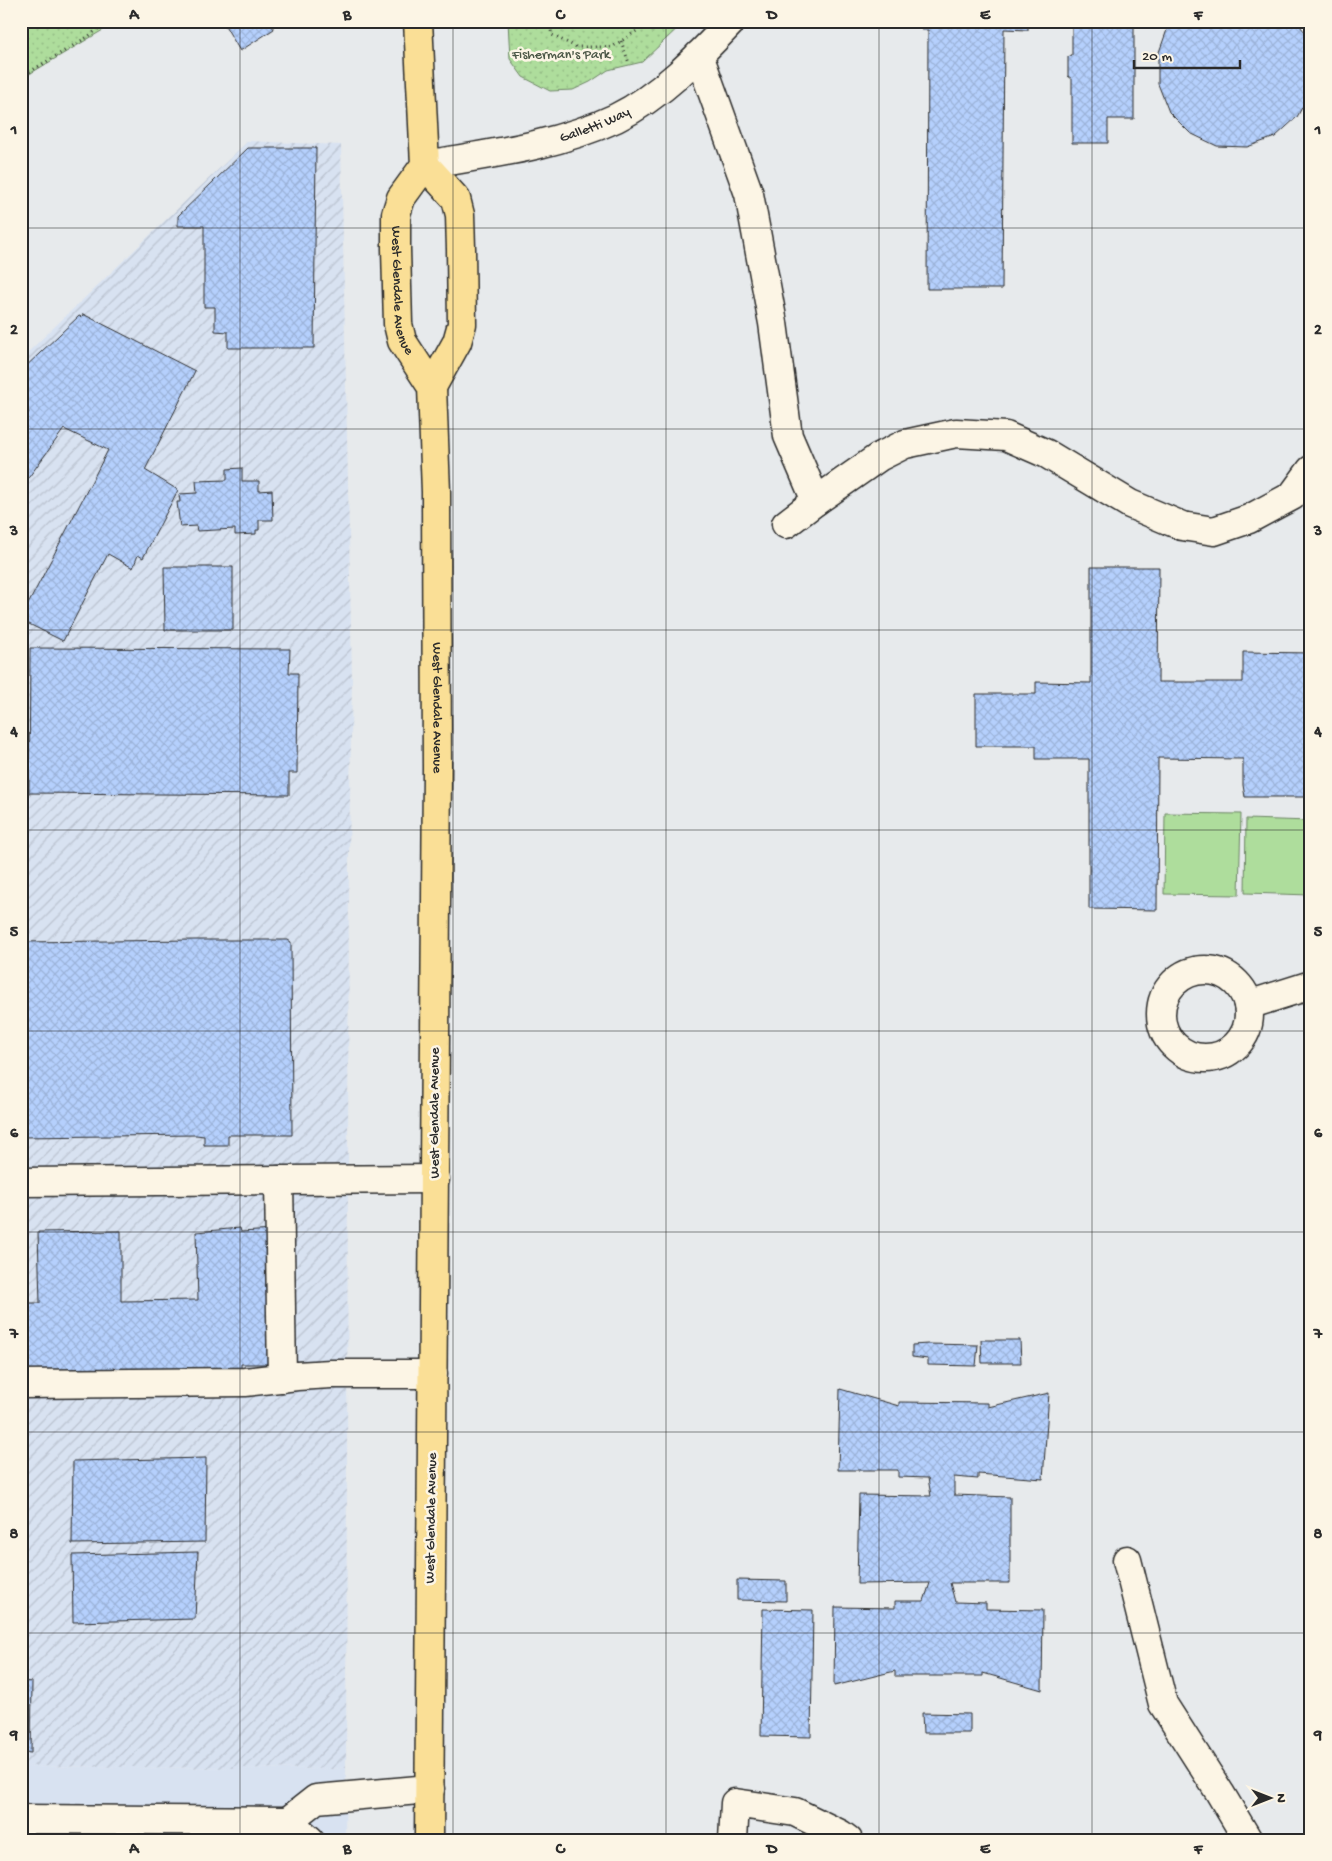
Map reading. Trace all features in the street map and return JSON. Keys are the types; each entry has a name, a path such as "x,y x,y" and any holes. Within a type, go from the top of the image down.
{"main road":[{"path":"418,21 425,165 456,199 460,215 461,232 462,324 457,342 432,387"},
{"name":"West Glendale Avenue","path":"425,165 401,198 396,214 398,324 402,341 432,387 436,492 438,606 429,1840"}],"street":[{"name":"Galletti Way","path":"425,165 517,149 571,136 617,117 648,98 676,76 732,21"},
{"path":"699,55 749,194 773,323 788,436 816,501"},
{"path":"786,524 879,457 905,444 956,433 1006,436 1047,454 1130,504 1182,526 1214,531 1249,519 1292,496 1311,470"},
{"path":"1248,1005 1311,985"},
{"path":"21,1182 434,1179"},
{"path":"279,1180 282,1378"},
{"path":"21,1384 254,1382 296,1376 332,1374 433,1374"},
{"path":"1127,1560 1163,1704 1248,1840"},
{"path":"21,1819 288,1821 316,1799 430,1789"},
{"path":"733,1840 735,1803 795,1812 840,1834 848,1840"},
{"path":"288,1821 310,1840"}],"path":[{"path":"21,77 89,36 108,21"},
{"path":"549,21 552,35 576,47 612,47 652,21"},
{"path":"621,41 629,63"}],"shaded area":[{"path":"248,141 341,145 352,678 349,853 346,1767 333,1769 21,1766 21,359"},
{"path":"21,1766 333,1769 346,1767 345,1840 21,1840"}],"green space":[{"path":"21,21 118,21 21,79"},
{"name":"Fisherman's Park","path":"508,21 685,21 642,62 608,70 573,90 550,91 523,77 510,59"},
{"path":"1165,813 1241,814 1239,895 1164,894"},
{"path":"1246,819 1311,821 1311,895 1245,893"}],"building":[{"path":"224,21 269,21 274,29 240,51"},
{"path":"923,21 1028,21 1028,30 1004,29 1002,289 927,289 928,30 922,30"},
{"path":"1072,21 1134,21 1134,119 1108,119 1108,143 1072,143 1072,79 1068,76 1068,57 1072,55"},
{"path":"1173,21 1296,21 1305,32 1311,52 1311,91 1297,117 1275,137 1247,147 1217,146 1190,133 1169,112 1158,84 1158,55 1168,27"},
{"path":"248,148 316,148 314,348 228,348 228,332 215,331 215,307 204,307 204,226 178,226 178,216"},
{"path":"83,314 195,371 145,470 178,490 143,558 138,555 133,568 108,554 63,641 21,620 21,618 108,450 64,429 21,488 21,423 29,412 21,408 21,371 79,316 82,317"},
{"path":"242,468 242,481 259,481 259,491 272,490 273,520 259,520 259,530 256,530 256,534 235,535 235,529 197,531 196,526 180,527 177,502 180,502 179,494 197,493 196,481 227,480 227,469"},
{"path":"164,567 233,567 233,630 165,630"},
{"path":"1091,567 1159,567 1158,682 1243,682 1243,652 1311,653 1311,797 1245,797 1243,759 1158,758 1157,910 1089,909 1089,759 1036,759 1036,746 976,746 976,694 1036,694 1036,682 1091,683"},
{"path":"30,648 290,649 289,673 298,673 297,773 289,773 289,795 29,793"},
{"path":"288,940 291,942 292,1135 228,1135 228,1145 204,1145 204,1136 196,1135 21,1137 21,942"},
{"path":"240,1228 241,1232 275,1230 279,1364 241,1364 241,1370 21,1374 21,1303 40,1303 38,1232 121,1231 121,1301 198,1300 196,1232"},
{"path":"981,1340 1020,1340 1021,1363 982,1363"},
{"path":"912,1345 978,1345 976,1366 928,1365 928,1359 912,1357"},
{"path":"840,1389 899,1406 899,1402 988,1403 988,1407 1049,1393 1043,1479 978,1474 978,1479 954,1477 954,1495 1010,1497 1010,1583 950,1583 955,1602 986,1603 986,1609 1043,1610 1042,1690 983,1673 983,1676 895,1676 895,1671 834,1686 835,1607 895,1608 895,1601 924,1601 930,1583 857,1584 859,1495 931,1496 928,1478 898,1477 898,1470 838,1470"},
{"path":"206,1458 205,1542 72,1544 73,1461"},
{"path":"198,1552 195,1619 73,1622 72,1555"},
{"path":"737,1580 786,1581 786,1601 737,1600"},
{"path":"763,1609 813,1610 811,1737 761,1736"},
{"path":"21,1681 32,1682 31,1753 21,1752"},
{"path":"922,1713 970,1714 970,1733 923,1733"}]}
